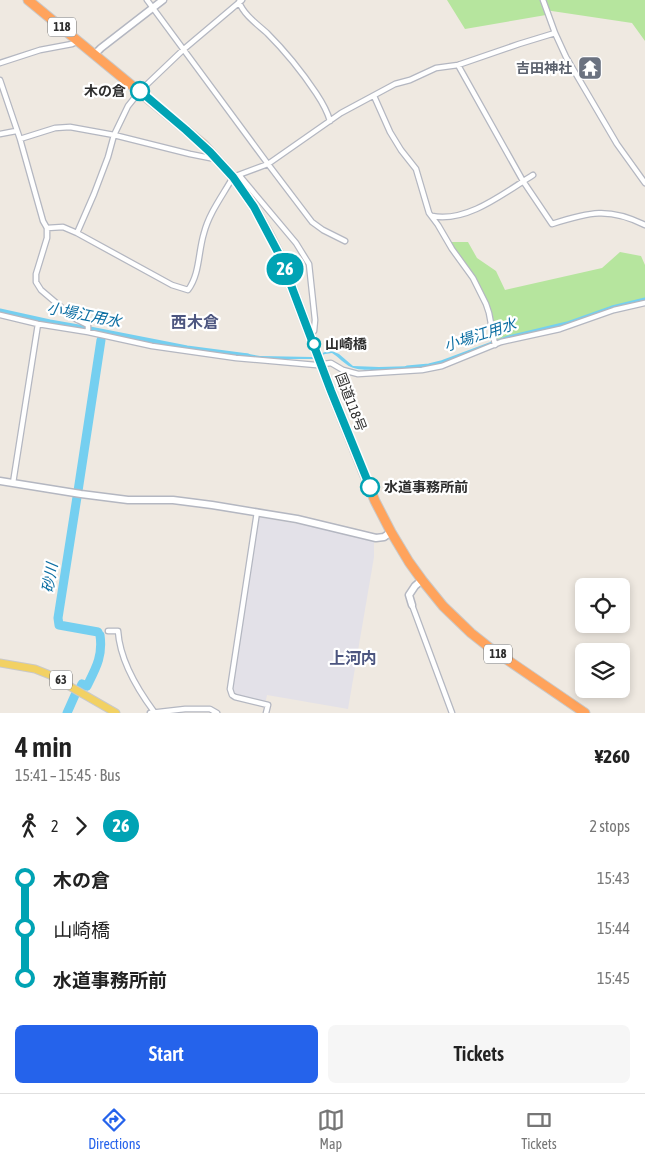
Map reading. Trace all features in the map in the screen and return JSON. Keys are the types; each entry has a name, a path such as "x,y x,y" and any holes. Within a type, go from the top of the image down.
{"highway":[{"name":"国道118号","path":"28,0 192,134 236,176 280,256 372,494 409,562 455,618 490,648 585,713"}],"main road":[{"name":"63","path":"0,663 35,669 50,675 116,713"}],"street":[{"path":"147,0 312,222 345,241"},
{"path":"95,54 163,0"},
{"path":"543,0 566,57 617,144 645,183"},
{"path":"77,233 108,157 114,135 128,106 140,91 184,49 240,1 242,9 273,39 295,64 328,111 330,121"},
{"path":"47,228 63,227 77,233 172,286 188,290 196,273 204,232 210,218 236,176 268,164 351,107 395,84 410,80 436,68 458,65 556,33"},
{"path":"0,63 40,50 72,44 78,40"},
{"path":"458,65 523,181 552,224 580,216 600,213 628,217 645,225"},
{"path":"0,80 20,139 43,221 47,228 47,238 36,274 36,282 41,290 74,318 84,322 88,329"},
{"path":"374,96 390,132 416,169 429,213 473,278 486,304 494,343"},
{"path":"20,139 64,126 114,135 218,159"},
{"path":"0,134 16,131"},
{"path":"432,216 441,218 453,217 471,211 488,203 532,175"},
{"path":"236,176 296,244 309,264 315,320 314,331 310,336"},
{"path":"0,316 38,324 88,329 152,346 236,358 294,364 316,365 332,363 343,370 358,374 422,370 442,366 494,343 560,329 614,310 645,303"},
{"path":"13,483 38,324"},
{"path":"0,481 128,500 173,500 212,505 310,522 376,538 391,532"},
{"path":"258,512 230,689 235,697 268,705 266,713"},
{"path":"422,580 409,594 452,713"},
{"path":"108,631 118,631 121,653 130,674 153,713 185,709 210,709 217,713"}],"shaded area":[{"path":"258,517 339,531 374,542 374,557 348,709 267,695 266,700 263,702 233,693 231,688"}],"green space":[{"path":"447,0 645,0 645,41 632,23 545,10 546,15 465,29"},
{"path":"448,242 468,242 477,258 496,271 505,290 602,268 620,252 641,256 645,265 645,299 614,306 565,324 497,339 489,305 474,275"}],"water":[{"path":"332,351 339,354 353,366 414,366 414,369 356,369 348,366 332,353 313,359 259,359 242,357 243,353 260,356 312,357"}],"waterway":[{"name":"小場江用水","path":"407,368 441,363 508,338 567,324 612,308 645,300"},
{"name":"小場江用水","path":"0,311 187,348 248,356"},
{"name":"砂川","path":"78,491 101,340"},
{"name":"砂川","path":"77,497 58,618 59,625 98,632"},
{"name":"砂川","path":"80,688 82,684 87,686 96,667 100,656 100,635"},
{"name":"砂川","path":"67,713 75,695"}],"bus line":[{"name":"26","path":"140,91 218,159 254,207 280,256 370,487"}],"place":[{"name":"吉田神社","path":"590,68"},
{"name":"木の倉","path":"140,91"},
{"name":"山崎橋","path":"314,344"},
{"name":"水道事務所前","path":"370,487"}],"district":[{"name":"西木倉","path":"195,322"},
{"name":"上河内","path":"353,658"}]}
